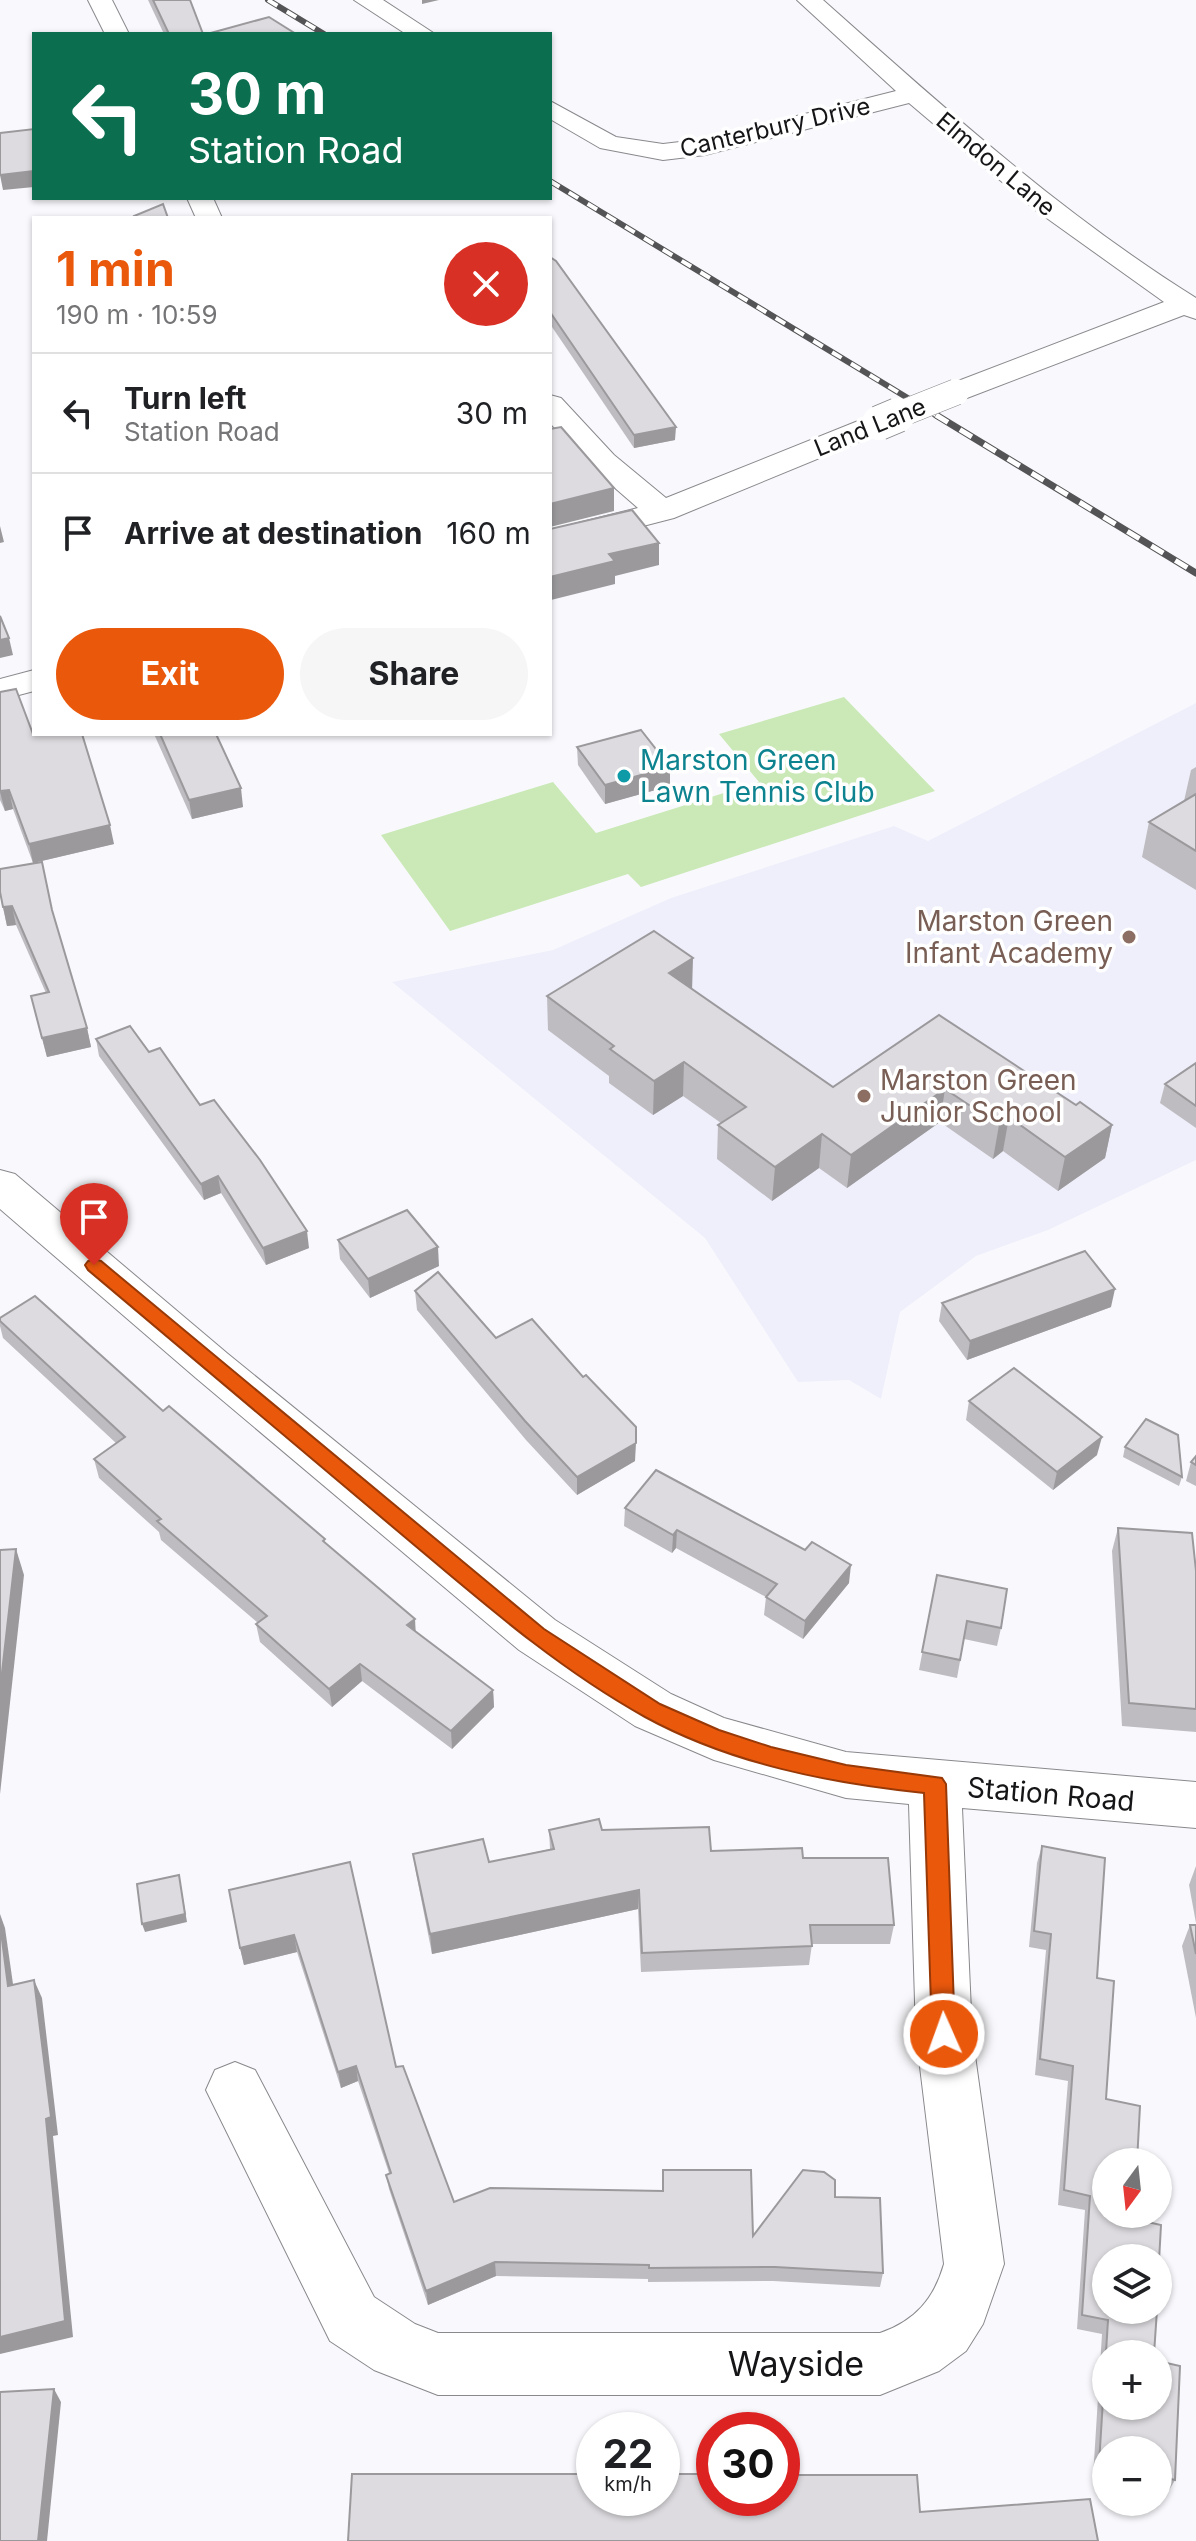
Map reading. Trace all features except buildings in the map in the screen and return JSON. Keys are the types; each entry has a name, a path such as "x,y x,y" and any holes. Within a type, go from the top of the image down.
{"street":[{"path":"100,0 116,32"},
{"path":"366,0 420,32"},
{"name":"Elmdon Lane","path":"809,0 1037,200 1096,246 1191,307"},
{"name":"Canterbury Drive","path":"552,110 609,143 648,151 678,151 914,94"},
{"name":"Land Lane","path":"552,539 663,511 956,392 1191,307"},
{"path":"552,406 582,442 623,482 663,511"},
{"path":"0,690 32,681"},
{"name":"Station Road","path":"0,1185 212,1366 537,1635 653,1710 714,1738 846,1775 1196,1805"},
{"name":"Wayside","path":"235,2090 352,2319 396,2348 438,2364 880,2364 915,2353 941,2334 966,2299 974,2264 944,2034 935,1784"}],"shaded area":[{"name":"Marston Green Junior School","path":"1196,703 1196,1160 1048,1230 976,1256 900,1312 881,1399 849,1380 798,1382 705,1238 392,982 553,950 671,898 894,826 928,841"}],"green space":[{"path":"844,697 935,791 641,887 628,874 450,931 381,835 553,782 596,833 759,782 719,734"}],"railway":[{"path":"268,0 321,32"},
{"path":"552,182 939,417"},
{"path":"936,415 1196,573"}],"place":[{"name":"Marston Green Lawn Tennis Club","path":"624,776"},
{"name":"Marston Green Infant Academy","path":"1129,937"},
{"name":"Marston Green Junior School","path":"864,1096"}],"route":[{"path":"94,1265 537,1635 653,1710 714,1738 771,1756 846,1775 935,1784 944,2034"}]}
